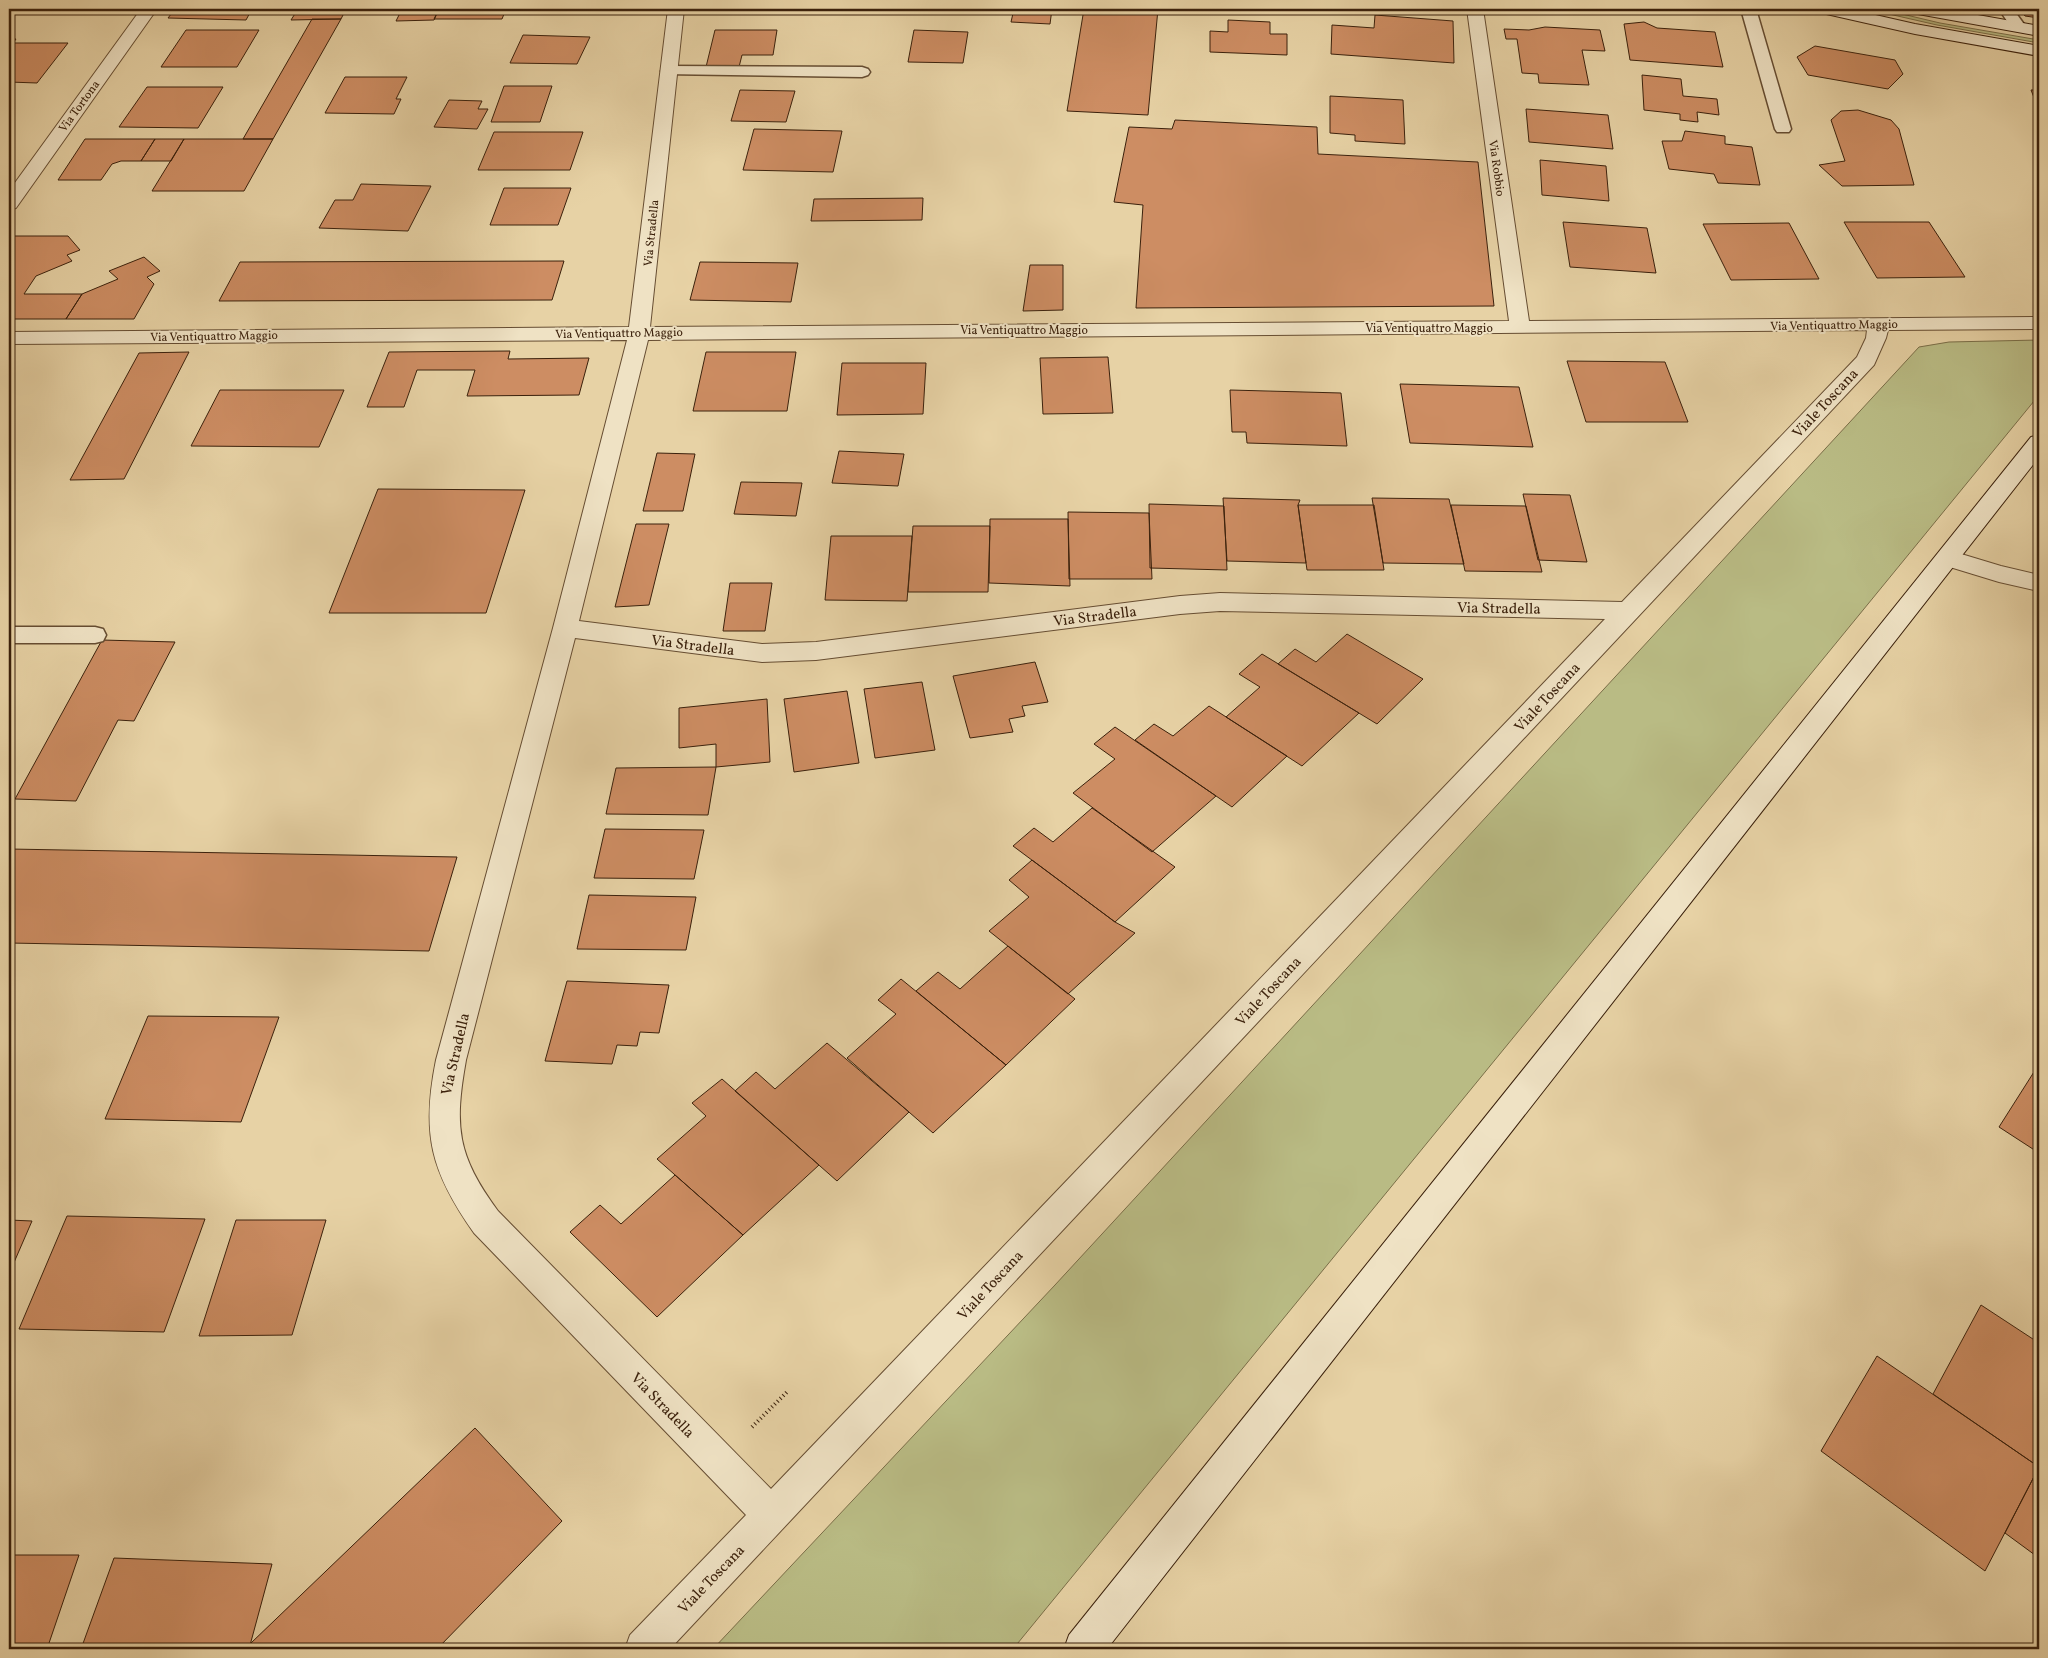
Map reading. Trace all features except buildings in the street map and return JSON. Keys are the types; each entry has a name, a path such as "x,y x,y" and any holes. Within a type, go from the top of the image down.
{"street":[{"name":"Via Tortona","path":"9,204 149,9"},
{"name":"Via Stradella","path":"676,9 639,332 565,628 451,1060 443,1108 446,1144 460,1184 472,1204 500,1239 771,1516"},
{"name":"Via Robbio","path":"1475,9 1520,328"},
{"path":"1828,9 1923,31 2039,51"},
{"path":"1918,9 2039,31"},
{"name":"Via Ventiquattro Maggio","path":"9,338 2039,323"},
{"name":"Viale Toscana","path":"644,1649 1866,360 1871,353 1878,325"},
{"path":"1083,1649 2039,442"},
{"path":"1948,558 1999,574 2039,583"},
{"name":"Via Stradella","path":"565,628 744,652 796,653 1171,606 1220,602 1628,611"}],"lane":[{"path":"1748,9 1783,129"},
{"path":"2006,9 2018,27"},
{"path":"669,71 862,72"},
{"path":"9,635 95,636"}],"path":[{"path":"747,1423 752,1428 787,1392"}],"green space":[{"path":"1867,9 1881,9 1940,23 2039,40 2039,43 1937,25"},
{"path":"2039,340 2039,395 1013,1649 713,1649 1055,1285 1919,347 1949,342"}]}
